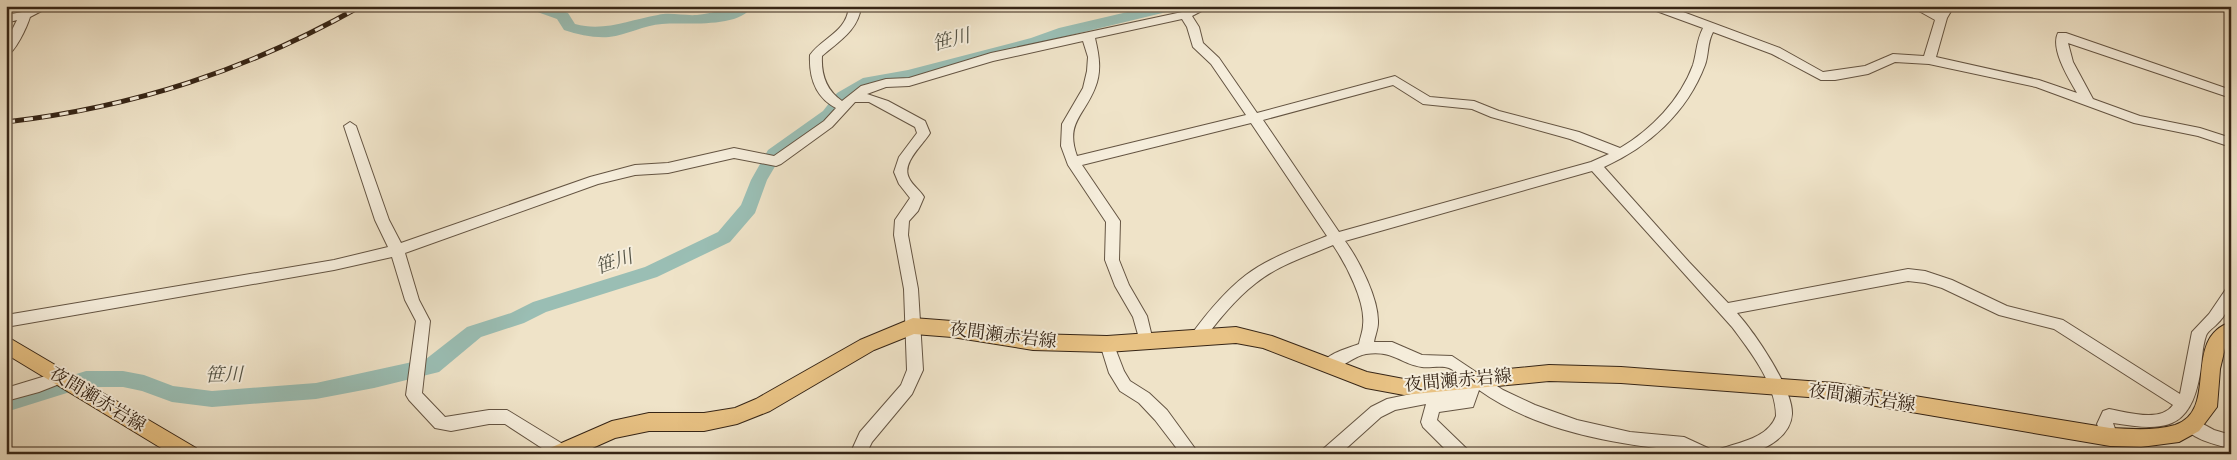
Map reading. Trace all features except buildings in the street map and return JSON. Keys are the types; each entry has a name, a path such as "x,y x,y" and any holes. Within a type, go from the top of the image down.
{"main road":[{"name":"夜間瀬赤岩線","path":"562,453 612,430 649,422 704,422 737,416 763,405 866,345 912,326 952,328 1033,342 1107,344 1236,335 1265,341 1366,380 1404,387 1473,383 1549,373 1612,374 1835,392 2110,437 2141,438 2179,433 2192,425"},
{"path":"2192,425 2207,407 2210,369 2217,340 2231,329"},
{"name":"夜間瀬赤岩線","path":"6,344 189,454"}],"street":[{"path":"6,19 25,16 42,8 53,6"},
{"path":"855,6 850,24 816,55 815,70 821,88 843,104 871,98 921,124 924,133 903,161 901,167 902,177 917,197 913,207 902,220 901,234 910,278 915,370 907,390 866,437 858,454"},
{"path":"6,321 334,265 398,250 598,179 635,170 668,168 734,153 771,160 828,124 843,104 864,89 886,83 909,82 991,57 1185,15 1205,6"},
{"path":"1655,6 1776,51 1822,76 1835,76 1868,70 1893,58 1929,60 2039,84 2138,120 2200,132 2231,143"},
{"path":"1916,6 1941,18"},
{"path":"1929,60 1941,18 1948,6"},
{"path":"1185,15 1192,27 1197,44 1214,61 1337,238 1364,291 1370,310 1371,324 1365,348"},
{"path":"6,52 21,27 25,16"},
{"path":"1196,338 1220,306 1252,278 1284,260 1337,238 1595,166 1622,154 1648,136 1686,93 1700,64 1703,41 1710,26"},
{"path":"1088,36 1094,57 1093,71 1089,88 1068,124 1066,134 1067,146 1074,162 1113,222 1112,260 1122,286 1140,316 1146,341"},
{"path":"2088,102 2071,68 2062,44 2062,36 2231,94"},
{"path":"1074,162 1254,118 1395,80 1427,101 1474,105 1502,116 1574,136 1622,154"},
{"path":"350,126 382,220 398,250 412,300 423,321 414,395 441,423 451,424 489,417 507,417 562,453"},
{"path":"1595,166 1752,342 1775,387 1784,407 1784,417 1774,432 1761,442 1726,454"},
{"path":"1724,309 1908,275 1925,277 1948,284 2004,310 2058,324 2182,402"},
{"path":"2110,437 2105,424 2109,416 2149,422 2166,419 2177,413 2189,393 2199,332 2214,318 2231,293"},
{"path":"1107,344 1117,373 1125,386 1144,398 1162,415 1191,454"},
{"path":"1329,365 1343,356 1365,348 1392,348 1421,361 1452,362 1473,383 1506,399 1577,427 1630,440 1684,444 1704,454"},
{"path":"6,395 39,386 70,382"},
{"path":"1328,454 1376,412 1392,404 1473,383"},
{"path":"1461,454 1429,422 1429,415 1433,406 1468,402 1473,383"},
{"path":"2192,425 2209,435 2231,442"}],"waterway":[{"path":"534,6 563,16 569,27 583,31 610,32 660,19 694,20 723,16 739,12 746,6"},
{"name":"笹川","path":"6,404 86,379 123,379 144,383 172,394 212,399 316,391 432,366 474,332 517,318 540,307 651,272 724,237 749,208 759,180 774,154 829,115 843,97 869,82 908,75 1036,42 1059,33 1174,6"}],"railway":[{"path":"6,122 100,107 190,82 276,49 319,29 361,6"}]}
